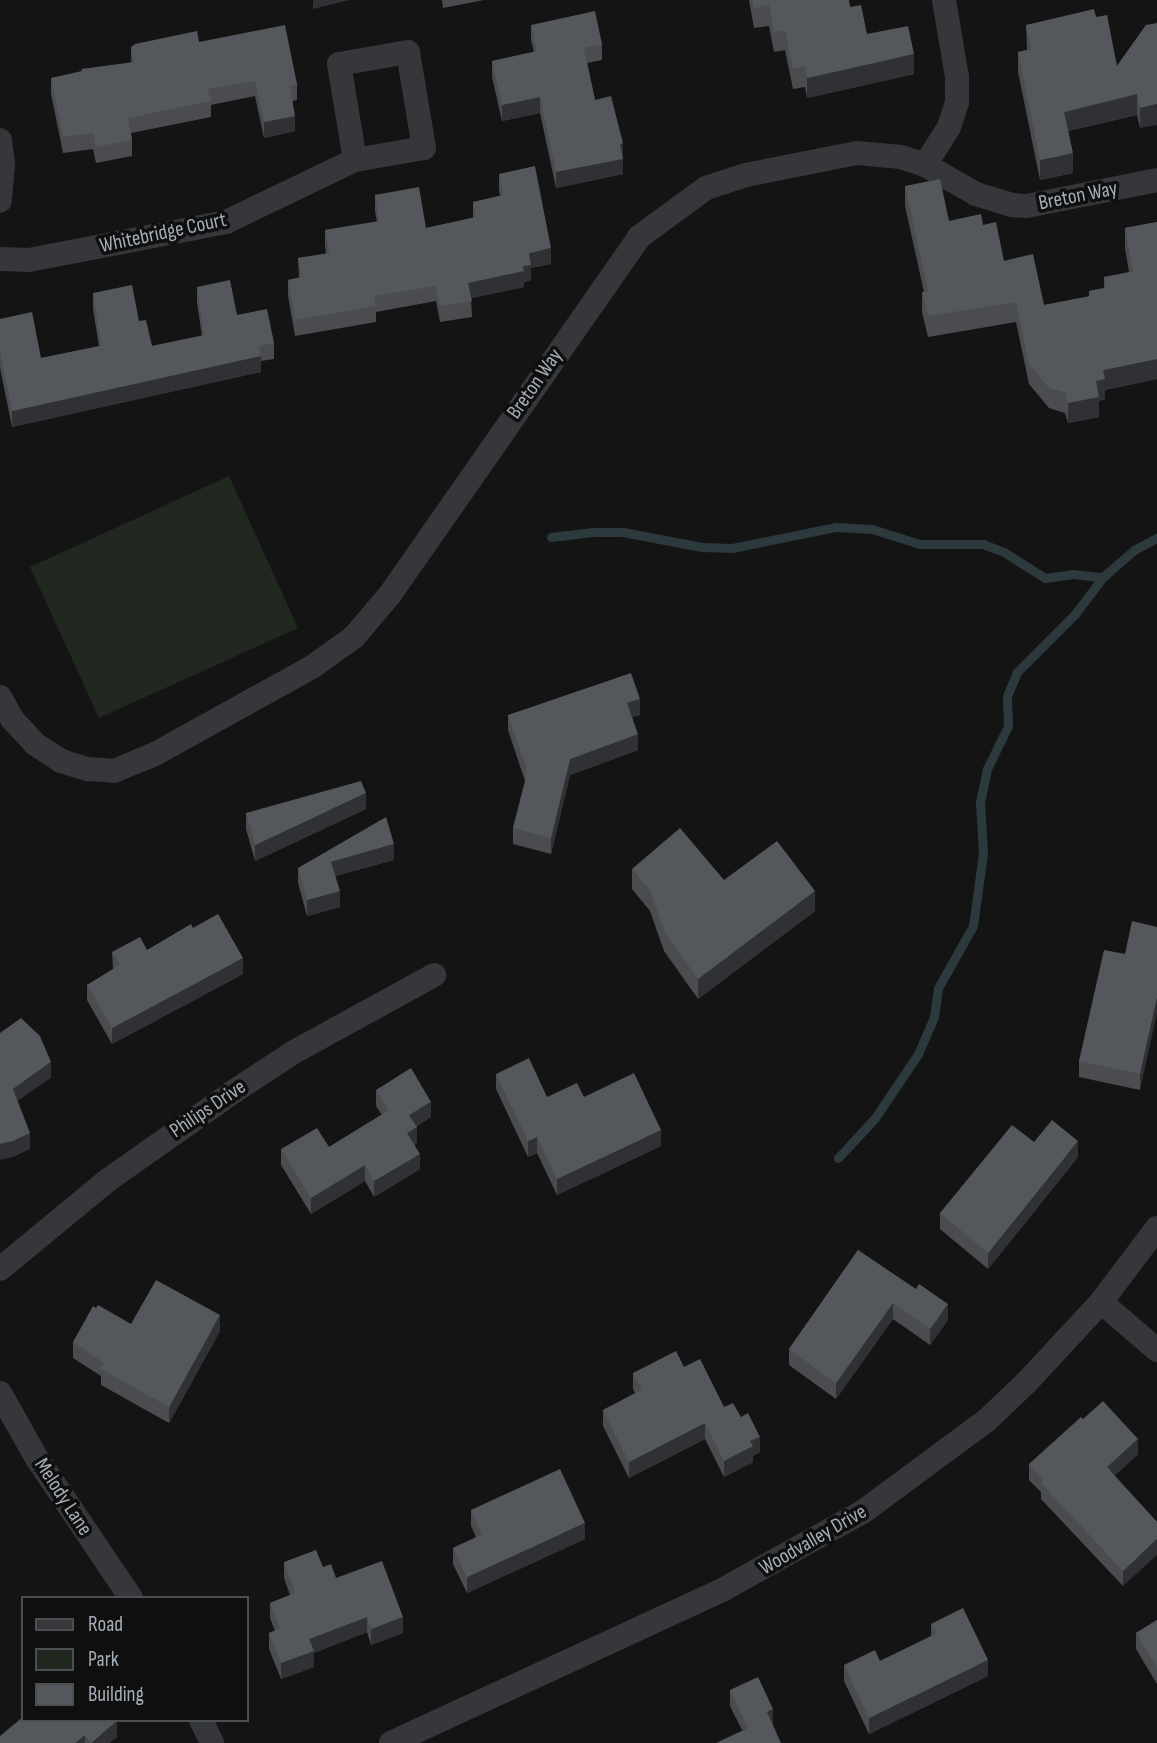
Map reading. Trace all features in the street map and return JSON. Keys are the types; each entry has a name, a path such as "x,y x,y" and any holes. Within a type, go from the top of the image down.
{"street":[{"path":"925,165 949,127 957,102 956,66 944,0"},
{"name":"Whitebridge Court","path":"0,259 29,260 226,222 355,160 424,148 408,52 339,64 355,160"},
{"path":"0,140 4,164 0,201"},
{"name":"Breton Way","path":"0,697 12,719 35,744 61,761 88,769 114,771 155,754 312,667 354,637 380,608 639,237 706,188 746,175 857,153 901,157 925,165 976,194 1010,205 1027,206 1157,180"},
{"name":"Philips Drive","path":"0,1269 108,1180 181,1127 295,1052 434,975"},
{"name":"Woodvalley Drive","path":"391,1743 724,1589 864,1511 987,1420 1101,1302 1157,1228"},
{"path":"1101,1302 1157,1350"},
{"name":"Melody Lane","path":"0,1393 58,1491 130,1596"},
{"path":"202,1722 212,1743"}],"green space":[{"path":"229,476 298,628 99,718 30,567"}],"building":[{"path":"752,0 849,0 850,7 861,5 867,34 908,26 914,54 807,78 805,66 793,69 785,30 774,32 769,5 754,8"},
{"path":"1094,9 1096,17 1107,15 1117,66 1146,25 1157,23 1157,104 1140,108 1137,94 1064,112 1073,153 1040,160 1018,52 1031,49 1026,25"},
{"path":"595,11 602,44 584,48 595,100 611,96 623,143 620,144 623,159 556,172 540,97 502,105 492,61 537,51 531,25"},
{"path":"285,25 297,84 290,86 295,116 264,122 255,81 208,89 211,101 128,118 132,140 96,147 93,133 63,137 51,78 82,71 81,69 134,62 131,47 135,44 197,31 199,42"},
{"path":"535,166 551,248 529,253 531,265 523,266 524,271 468,283 472,301 440,306 436,286 374,296 376,306 295,320 288,280 301,277 298,258 329,253 325,230 379,221 375,195 419,187 426,228 476,217 473,202 503,195 499,174"},
{"path":"940,179 949,221 981,214 983,225 996,222 1004,261 1033,254 1044,305 1090,296 1089,291 1106,288 1104,277 1133,272 1125,228 1157,222 1157,359 1103,370 1105,379 1096,381 1099,397 1068,403 1065,392 1049,388 1029,364 1016,302 928,316 922,292 928,291 905,186"},
{"path":"230,280 237,315 267,309 274,343 259,346 261,356 12,411 0,352 0,319 32,312 41,358 101,346 93,293 132,285 139,321 146,320 152,346 204,335 197,287"},
{"path":"631,673 640,699 627,703 638,734 570,759 551,838 513,828 526,778 526,767 508,715"},
{"path":"361,781 366,793 255,845 246,813"},
{"path":"386,817 394,844 331,862 340,891 307,900 298,868"},
{"path":"680,828 724,880 777,841 815,891 698,979 664,931 650,890 632,869"},
{"path":"218,914 243,958 112,1028 87,985 120,965 112,952 140,937 147,950 191,924 193,928"},
{"path":"1132,921 1157,927 1157,998 1140,1074 1079,1061 1104,950 1125,954"},
{"path":"21,1018 40,1036 51,1062 13,1089 30,1133 0,1144 0,1033"},
{"path":"529,1058 547,1097 577,1083 584,1097 634,1073 661,1130 557,1179 537,1137 528,1141 496,1074"},
{"path":"411,1068 431,1102 409,1115 417,1127 407,1133 420,1154 374,1181 365,1165 311,1198 281,1149 317,1128 329,1147 389,1110 376,1090"},
{"path":"1052,1120 1078,1141 988,1253 940,1213 1012,1125 1034,1142"},
{"path":"858,1250 916,1289 919,1284 948,1304 930,1329 893,1303 836,1383 789,1349"},
{"path":"156,1280 220,1315 169,1407 101,1369 104,1363 73,1342 93,1306 96,1308 98,1305 131,1324"},
{"path":"676,1351 684,1367 700,1359 724,1407 733,1403 741,1417 748,1413 760,1437 750,1441 753,1446 724,1461 705,1423 629,1462 603,1410 642,1390 633,1373"},
{"path":"1103,1401 1138,1439 1107,1467 1157,1522 1157,1539 1123,1571 1041,1483 1044,1480 1029,1464"},
{"path":"560,1469 585,1523 467,1577 453,1548 482,1535 471,1510"},
{"path":"316,1550 323,1567 331,1564 336,1578 382,1561 403,1617 371,1629 367,1617 309,1639 314,1651 281,1663 269,1633 280,1628 270,1603 295,1593 284,1562"},
{"path":"963,1608 988,1660 869,1718 844,1665 875,1650 880,1661 936,1634 931,1624"},
{"path":"1157,1620 1157,1668 1136,1633"},
{"path":"758,1677 773,1709 767,1712 781,1743 716,1743 748,1728 730,1690"},
{"path":"21,1719 21,1722 116,1722 91,1743 85,1735 75,1743 0,1743 0,1736"}],"waterway":[{"path":"551,537 623,532 702,547 732,548 835,527 872,529 920,544 983,544 1004,552 1045,578 1072,574 1103,577"},
{"path":"838,1158 875,1118 918,1054 934,1017 938,988 973,926 983,853 980,802 987,769 1008,726 1007,696 1017,672 1075,614 1103,577 1134,550 1157,538"}]}
